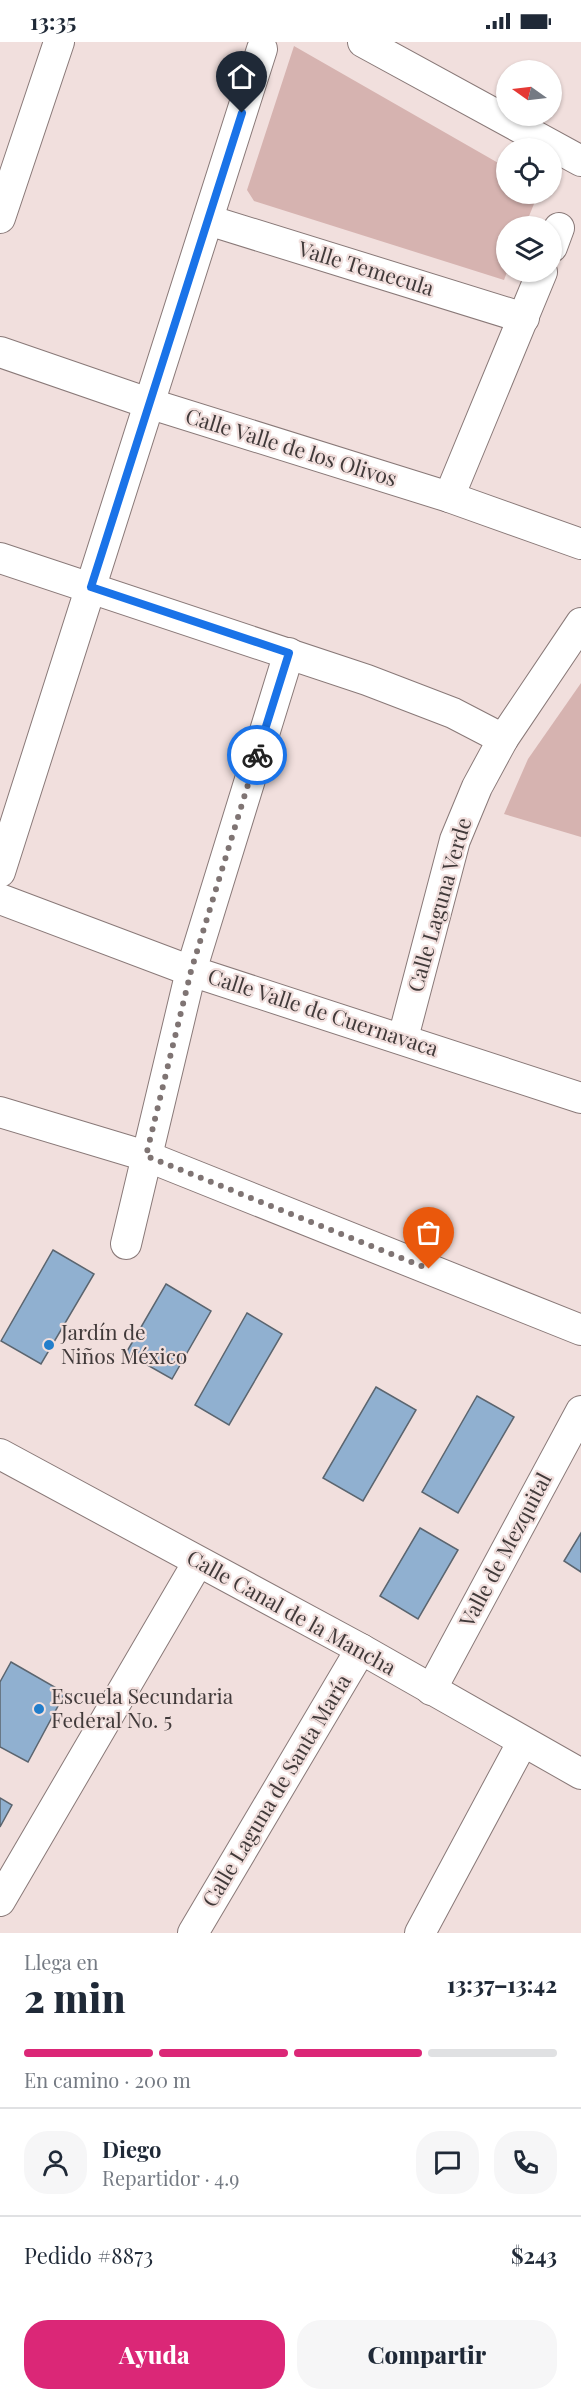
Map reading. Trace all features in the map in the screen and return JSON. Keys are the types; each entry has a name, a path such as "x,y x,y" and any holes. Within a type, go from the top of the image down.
{"street":[{"path":"0,218 59,42"},
{"path":"363,42 581,161"},
{"path":"0,873 262,49"},
{"name":"Valle Temecula","path":"208,220 524,318"},
{"path":"449,497 538,282"},
{"name":"Calle Valle de los Olivos","path":"0,352 148,403 449,497 581,544"},
{"path":"0,558 289,653 453,713 503,739"},
{"name":"Calle Laguna Verde","path":"403,1038 455,840 477,787 503,739 581,623"},
{"path":"126,1244 191,971 289,653"},
{"name":"Calle Valle de Cuernavaca","path":"0,899 191,971 403,1038 581,1098"},
{"path":"0,1112 146,1156 581,1330"},
{"name":"Valle de Mezquital","path":"431,1690 581,1411"},
{"name":"Calle Canal de la Mancha","path":"0,1454 361,1649 522,1743 581,1774"},
{"path":"0,1901 198,1562"},
{"name":"Calle Laguna de Santa María","path":"193,1933 361,1649"},
{"path":"420,1933 522,1743"}],"shaded area":[{"path":"294,46 496,162 496,204 534,204 529,216 496,216 496,277 254,201 247,190"},
{"path":"581,683 581,837 504,814 528,759"}],"building":[{"name":"Jardín de Niños México","path":"53,1250 94,1274 41,1364 1,1341"},
{"path":"166,1284 211,1311 172,1379 126,1353"},
{"path":"247,1313 282,1334 229,1425 195,1405"},
{"path":"376,1387 416,1410 363,1501 323,1478"},
{"path":"477,1396 514,1417 458,1513 422,1492"},
{"path":"420,1528 458,1550 418,1619 380,1596"},
{"path":"581,1533 581,1572 564,1561"},
{"path":"11,1662 65,1693 28,1762 0,1747 0,1682"},
{"path":"0,1798 12,1805 0,1827"}],"way so far":[{"path":"257,755 191,971 146,1156 429,1269"}],"place":[{"name":"Jardín de Niños México","path":"49,1345"},
{"name":"Escuela Secundaria Federal No. 5","path":"39,1709"}],"route":[{"path":"242,113 91,587 289,653 257,755"}]}
